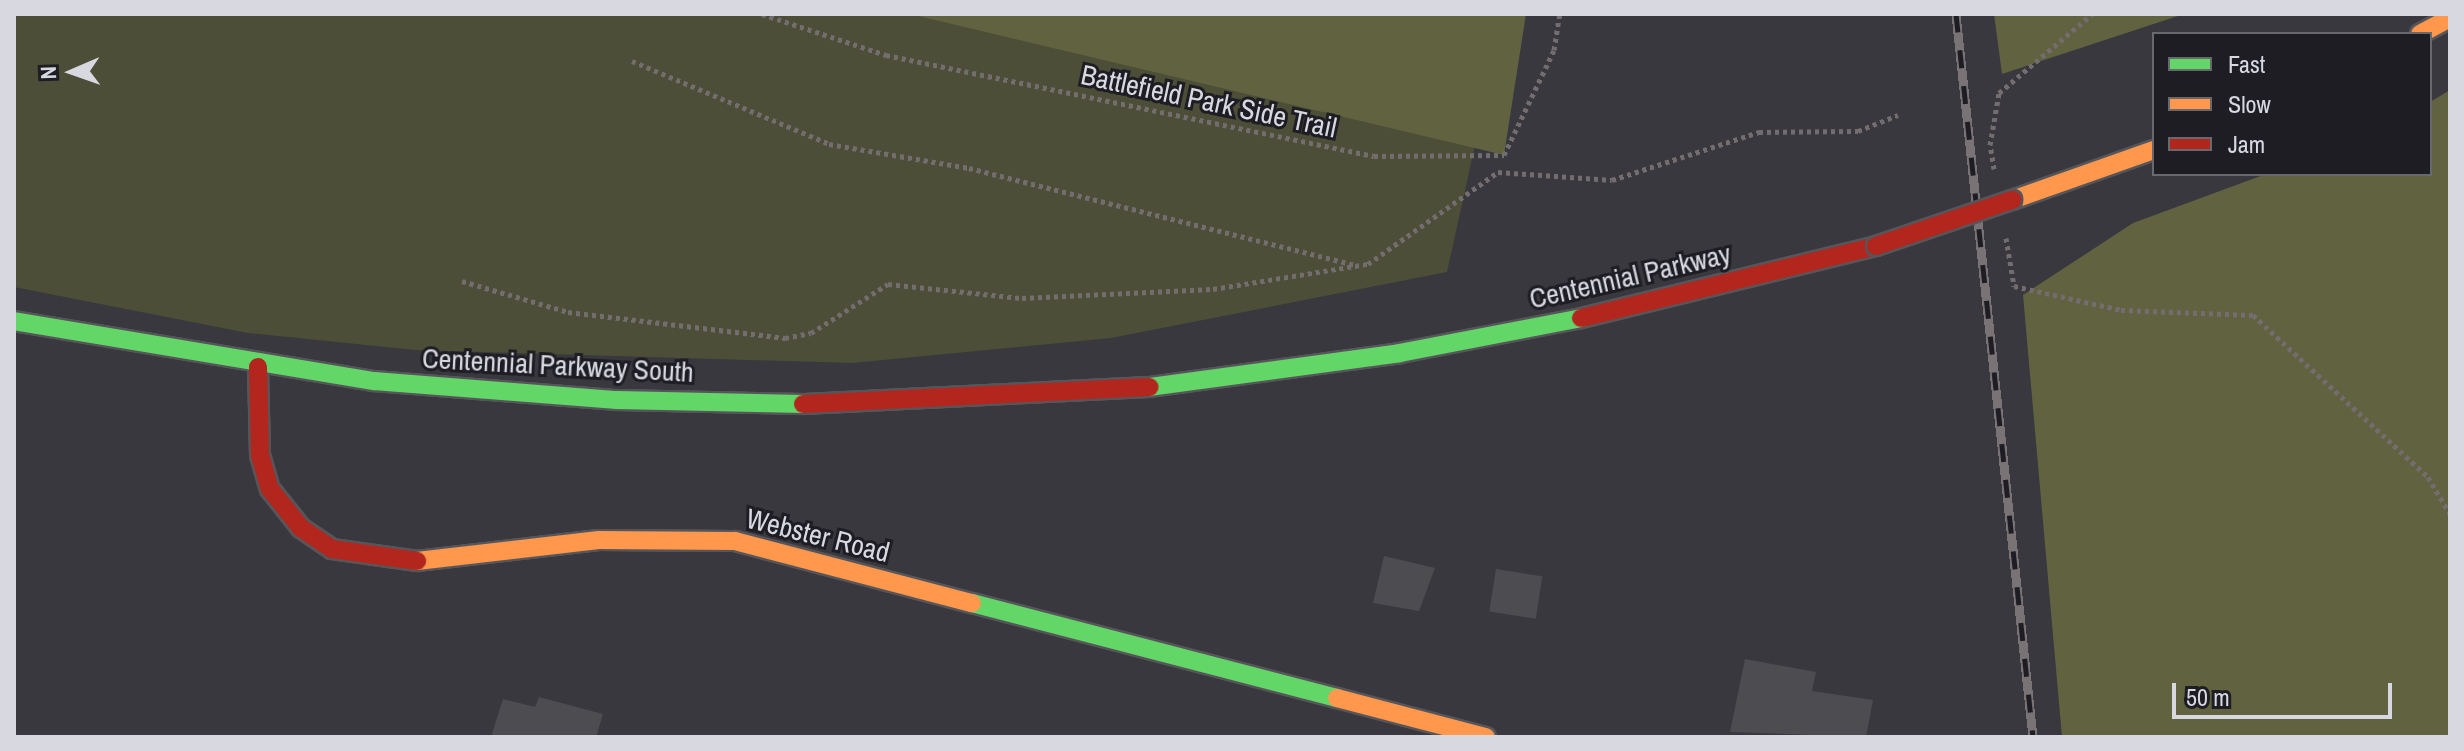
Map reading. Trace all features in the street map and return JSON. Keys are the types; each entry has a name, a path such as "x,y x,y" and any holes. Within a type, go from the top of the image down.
{"main road":[{"path":"2424,32 2450,18"},
{"name":"Centennial Parkway","path":"1103,393 1400,353 1611,312 1876,246 2152,151"},
{"name":"Centennial Parkway South","path":"14,321 258,367 617,400 855,405 1103,393"},
{"name":"Webster Road","path":"258,367 260,455 270,489 301,528 332,549 411,561 599,540 735,541 1486,737"}],"path":[{"name":"Battlefield Park Side Trail","path":"762,14 886,55 1374,156 1504,155 1554,50 1560,14"},
{"path":"1990,145 1999,93 2092,14"},
{"path":"632,61 829,144 969,168 1359,266"},
{"path":"462,281 568,312 785,338 811,333 888,284 1022,298 1213,289 1359,266 1498,172 1612,180 1759,132 1858,131 1898,115"},
{"path":"2014,286 2121,310 2253,315 2428,477 2450,514"}],"green space":[{"path":"14,14 1504,14 1447,272 1111,338 852,363 415,350 248,333 14,287"},
{"path":"910,14 1526,14 1504,155"},
{"path":"1994,14 2184,14 2002,74"},
{"path":"2450,90 2450,737 2062,737 2023,295 2133,223 2261,176 2432,176 2432,101"}],"building":[{"path":"1384,556 1435,568 1419,611 1373,603"},
{"path":"1496,569 1542,576 1536,619 1489,611"},
{"path":"1745,659 1816,672 1812,691 1873,700 1866,737 1730,732"},
{"path":"539,697 603,714 596,737 491,737 503,699 535,707"}],"railway":[{"path":"1956,14 2033,737"}],"traffic: fast":[{"path":"1150,387 1400,353 1581,318"},
{"path":"14,321 374,381 617,400 803,404"},
{"path":"972,603 1337,698"}],"traffic: slow":[{"path":"2424,32 2450,18"},
{"path":"2012,200 2152,151"},
{"path":"417,561 599,540 735,541 972,603"},
{"path":"1337,698 1486,737"}],"traffic: jam":[{"path":"1876,246 2012,200"},
{"path":"1581,318 1876,246"},
{"path":"258,367 260,455 270,489 301,528 332,549 417,561"},
{"path":"803,404 1150,387"}]}
